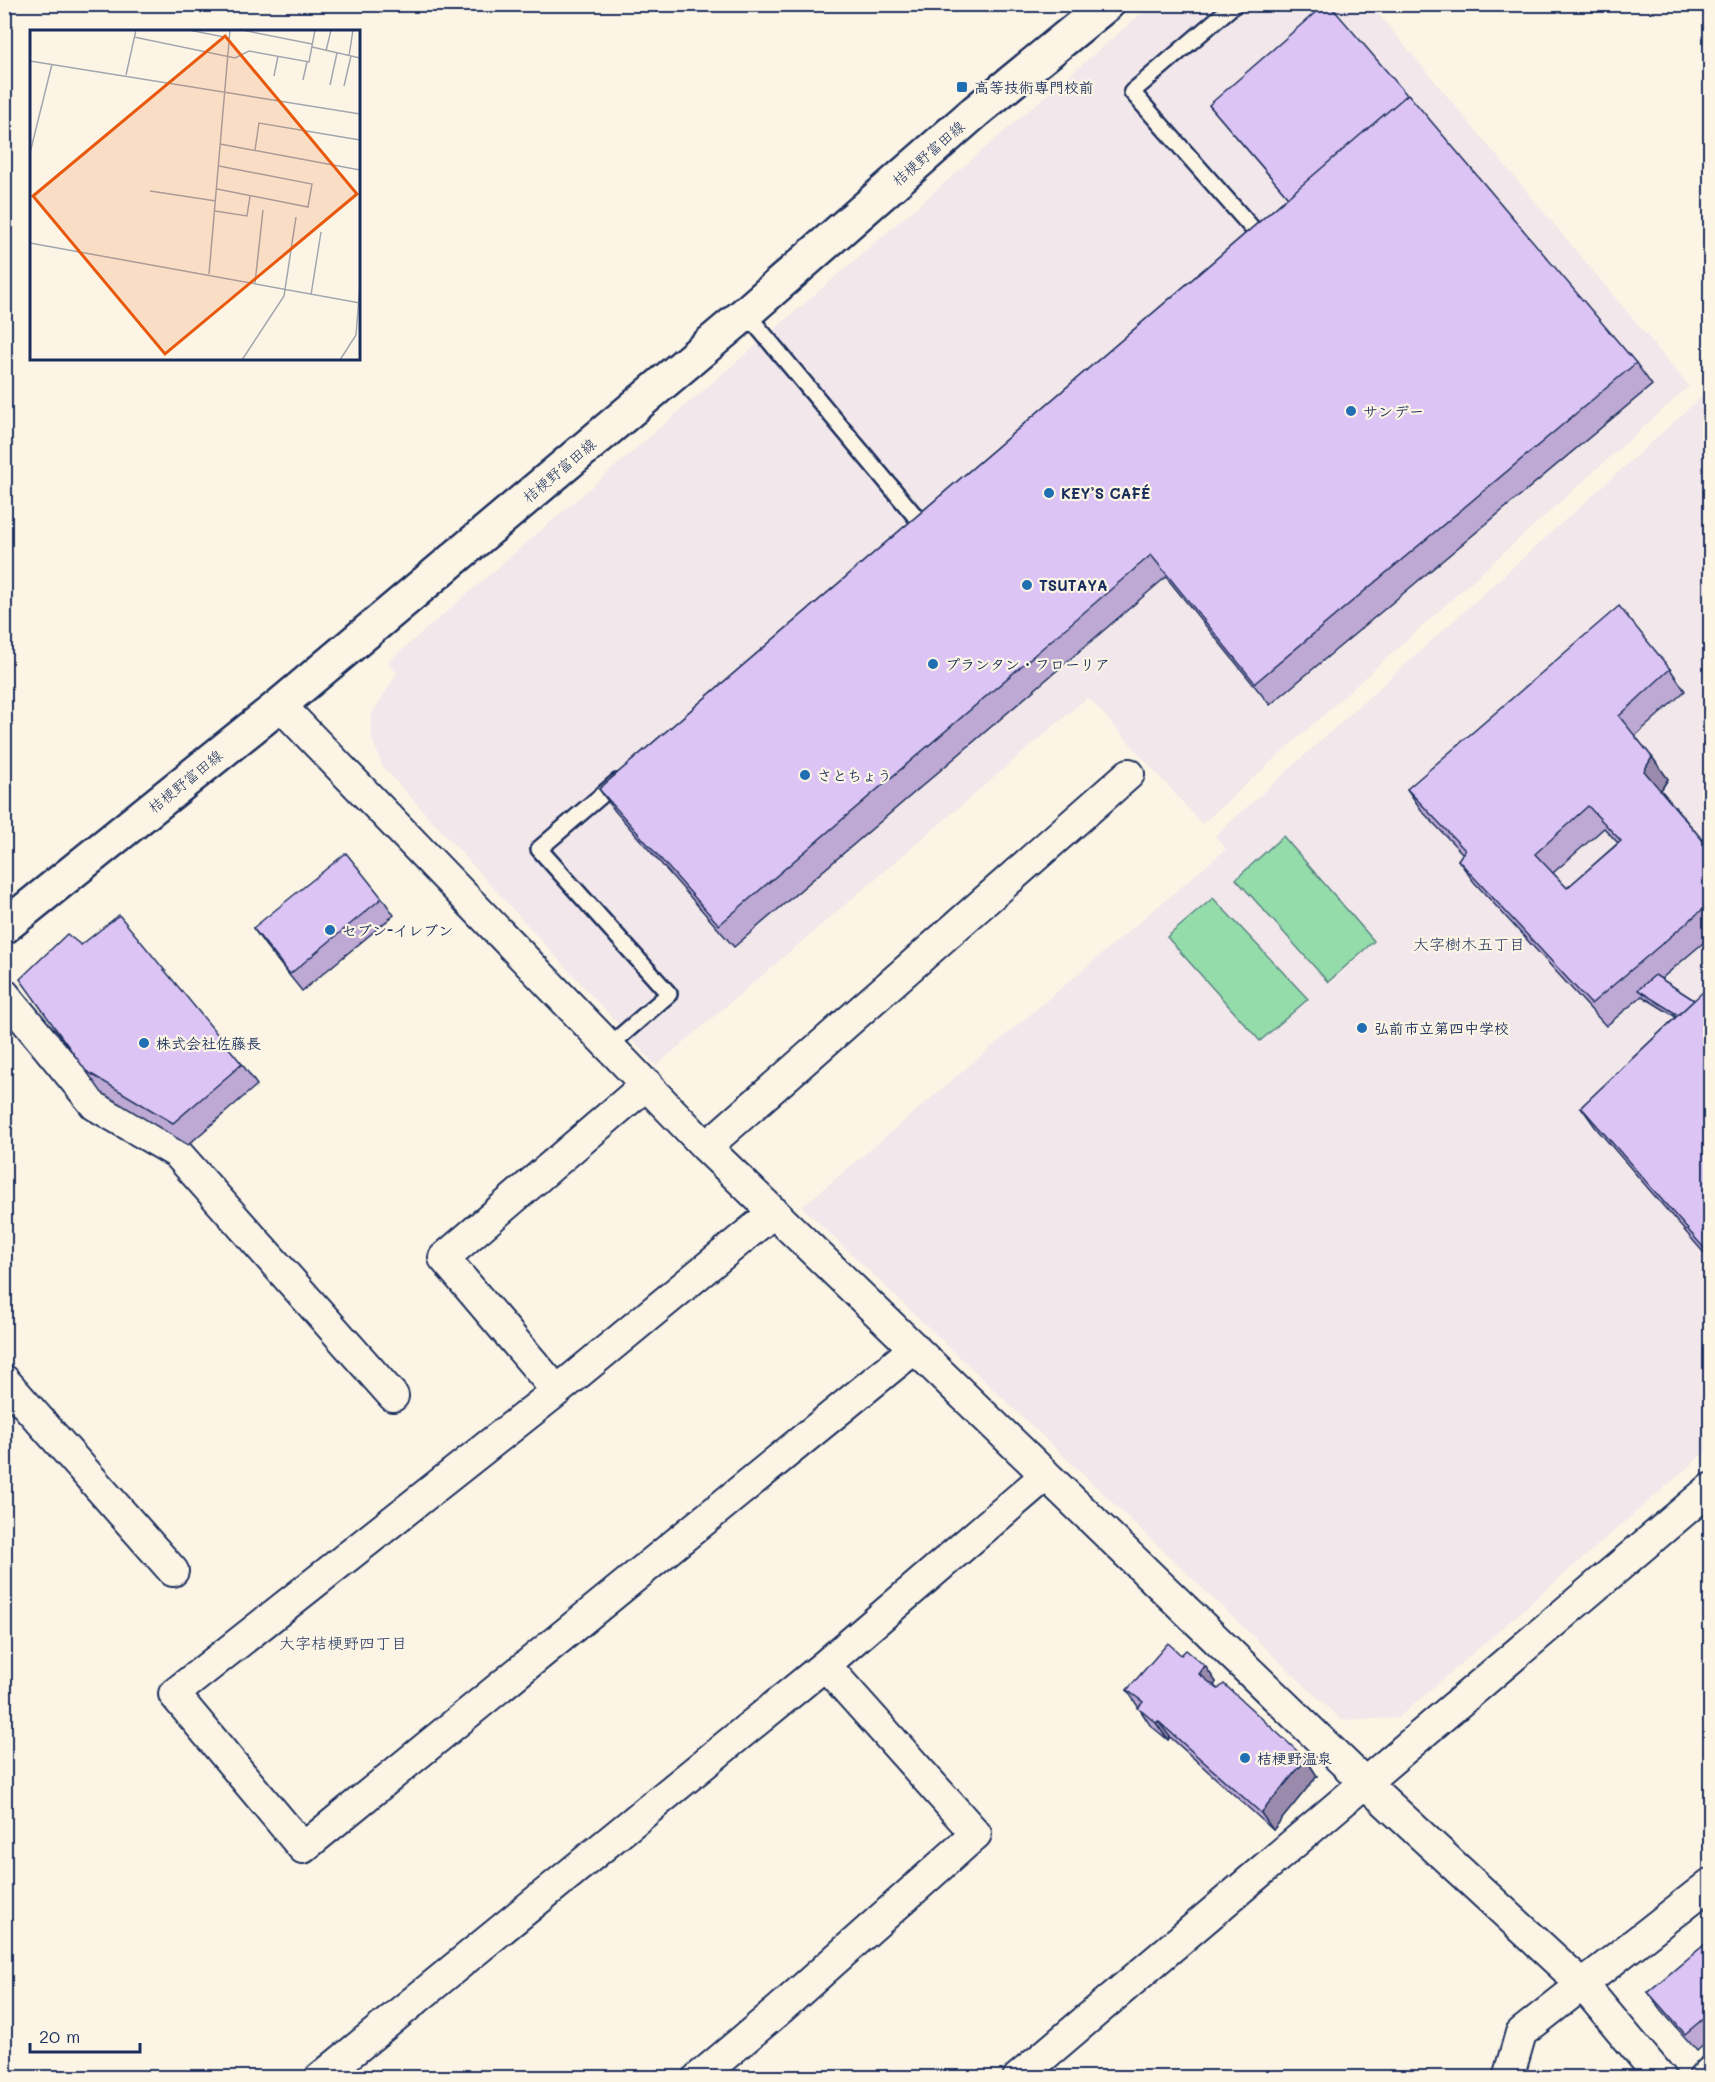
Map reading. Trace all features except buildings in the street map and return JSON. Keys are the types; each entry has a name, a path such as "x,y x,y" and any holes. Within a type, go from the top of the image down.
{"main road":[{"name":"桔梗野富田線","path":"4,927 280,705 746,313 975,112 1107,4"}],"street":[{"path":"280,705 706,1147 1365,1782 1583,1984 1661,2078"},
{"path":"706,1147 1129,774"},
{"path":"4,994 95,1105 177,1153 393,1396"},
{"path":"557,1391 444,1258 647,1084"},
{"path":"774,1212 557,1391 174,1694 303,1848 915,1348"},
{"path":"4,1380 173,1570"},
{"path":"320,2078 825,1665 1046,1475"},
{"path":"1018,2078 1710,1489"},
{"path":"698,2078 780,2009 976,1834 825,1665"},
{"path":"1508,2078 1521,2033 1710,1884"},
{"path":"1704,2078 1710,2072"}],"lane":[{"path":"1235,4 1132,92 1260,237 1242,252"},
{"path":"746,313 922,523"},
{"path":"609,1046 669,994 538,849 626,774"}],"shaded area":[{"path":"1151,5 1371,5 1689,386 1202,824 1088,697 656,1066 383,767 372,738 372,714 397,673 388,662"},
{"name":"弘前市立第四中学校","path":"1706,393 1710,398 1710,1448 1398,1718 1341,1720 802,1207 1226,849 1215,836"}],"green space":[{"path":"1283,836 1374,941 1328,982 1236,879"},
{"path":"1213,898 1308,999 1260,1041 1167,937"}],"place":[{"name":"高等技術専門校前","path":"962,87"},
{"name":"サンデー","path":"1351,411"},
{"name":"KEY’S CAFÉ","path":"1049,493"},
{"name":"TSUTAYA","path":"1027,585"},
{"name":"プランタン・フローリア","path":"933,664"},
{"name":"さとちょう","path":"805,775"},
{"name":"セブン-イレブン","path":"330,930"},
{"name":"弘前市立第四中学校","path":"1362,1028"},
{"name":"株式会社佐藤長","path":"144,1043"},
{"name":"桔梗野温泉","path":"1245,1758"}],"district":[{"name":"大字樹木五丁目","path":"1469,943"},
{"name":"大字桔梗野四丁目","path":"343,1642"}]}
